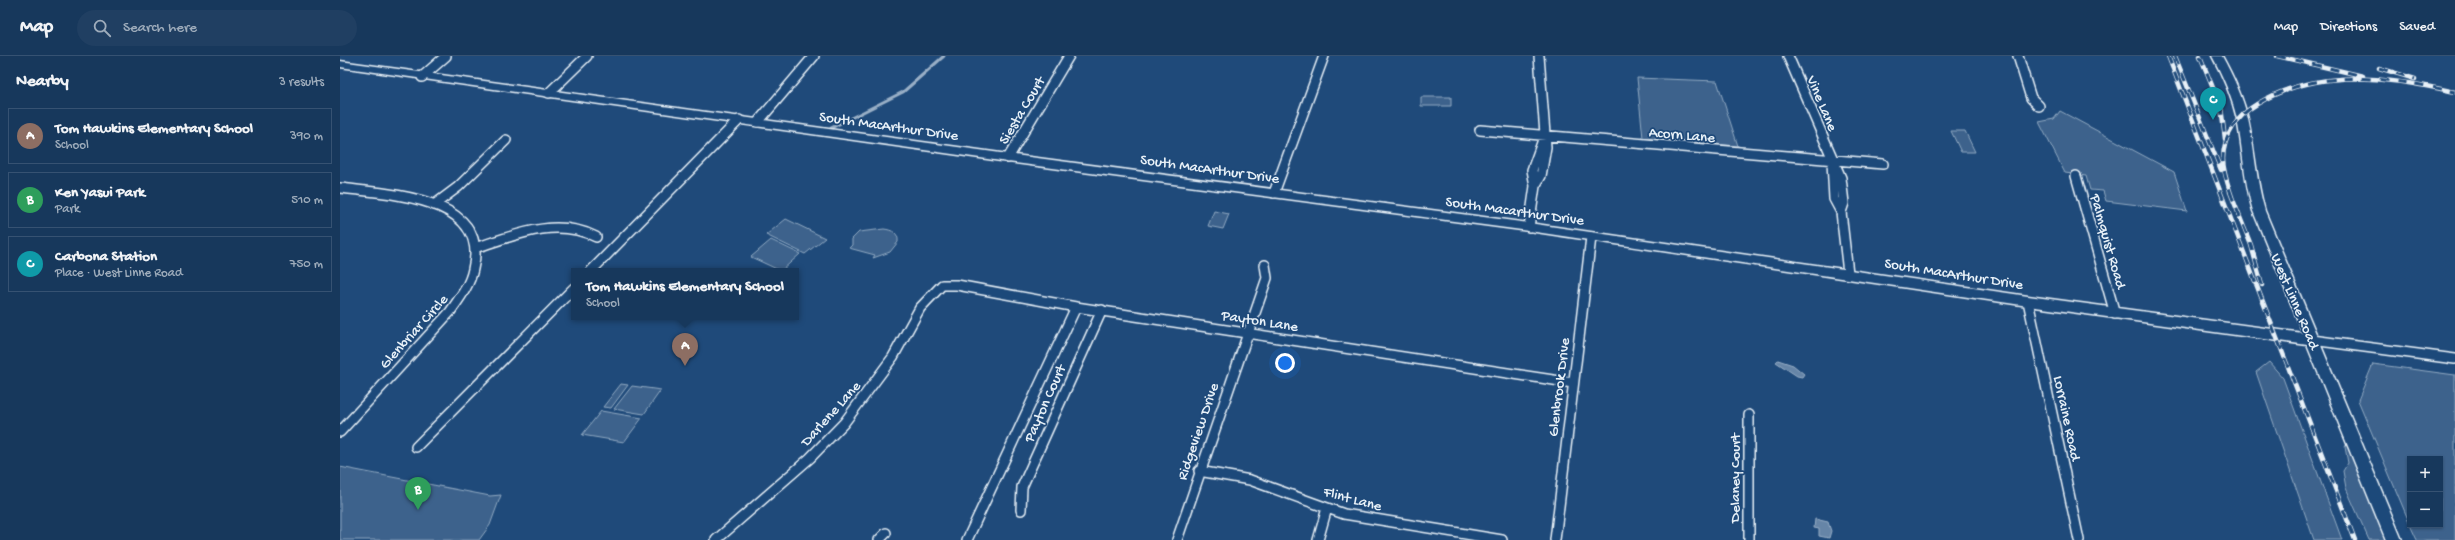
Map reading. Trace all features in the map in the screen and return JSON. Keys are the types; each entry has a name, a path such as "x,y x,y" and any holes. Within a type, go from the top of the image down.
{"street":[{"path":"422,77 446,56"},
{"path":"549,93 587,56"},
{"path":"758,122 814,56"},
{"name":"Siesta Court","path":"1008,158 1069,56"},
{"path":"1274,193 1324,56"},
{"path":"1529,227 1539,162 1546,148 1539,56"},
{"name":"Vine Lane","path":"1788,56 1832,161 1834,199 1841,212 1848,273"},
{"path":"2018,56 2031,98 2040,106"},
{"name":"West Linne Road","path":"2217,56 2230,84 2243,122 2249,177 2255,200 2394,540"},
{"name":"South MacArthur Drive","path":"340,64 422,77 549,93 1008,158 1434,214"},
{"path":"594,268 739,120"},
{"name":"Acorn Lane","path":"1480,130 1544,137 1883,164"},
{"path":"434,205 458,187 506,140"},
{"name":"Palmquist Road","path":"2076,176 2115,314"},
{"name":"Glenbriar Circle","path":"340,188 426,201 452,213 465,224 475,248 474,267 458,304 340,432"},
{"name":"South Macarthur Drive","path":"1434,214 1591,237"},
{"path":"475,248 526,233 554,228 569,227 584,229 596,237"},
{"name":"South MacArthur Drive","path":"1591,237 1848,273 2115,314 2312,340"},
{"name":"Glenbrook Drive","path":"1555,540 1591,237"},
{"name":"Ridgeview Drive","path":"1177,540 1199,471 1267,278 1265,265"},
{"name":"Payton Lane","path":"942,285 958,285 1076,307 1248,332 1573,383"},
{"name":"Darlene Lane","path":"716,540 737,519 810,458 847,420 875,384 928,297 942,285"},
{"path":"416,447 571,291"},
{"name":"Lorraine Road","path":"2028,301 2079,540"},
{"path":"967,540 1076,307"},
{"name":"Payton Court","path":"1021,510 1022,487 1102,310"},
{"path":"2312,340 2455,359"},
{"name":"Delaney Court","path":"1749,415 1749,540"},
{"name":"Flint Lane","path":"1199,471 1250,480 1326,508 1374,520 1502,540"},
{"path":"1318,540 1326,508"}],"shaded area":[{"path":"1637,78 1717,81 1738,146 1643,138"},
{"path":"1421,97 1451,97 1451,106 1421,106"},
{"path":"2060,111 2174,172 2187,211 2106,201 2103,191 2090,190 2086,176 2065,173 2039,122 2054,119"},
{"path":"1951,131 1965,131 1975,152 1961,152"},
{"path":"1214,211 1229,214 1223,229 1208,226"},
{"path":"786,219 825,238 805,254 766,235"},
{"path":"884,229 892,231 896,234 898,239 898,242 890,252 873,258 875,255 849,248 852,245 852,239 859,232"},
{"path":"771,240 800,254 784,268 775,268 751,257"},
{"path":"1778,360 1793,365 1804,374 1802,377 1797,376 1776,362"},
{"path":"2269,362 2283,378 2342,540 2314,540 2256,372"},
{"path":"2373,364 2455,375 2455,540 2417,540 2411,528 2443,528 2443,456 2407,456 2407,517 2358,400"},
{"path":"621,384 628,385 611,408 603,407"},
{"path":"632,386 661,390 644,414 614,409"},
{"path":"601,411 642,418 624,442 582,435"},
{"path":"2348,442 2388,540 2369,540 2346,488 2343,471 2348,463 2345,447"},
{"path":"340,467 490,496 501,495 490,525 479,540 340,540"},
{"path":"1815,519 1828,522 1831,531 1829,538 1819,536 1819,529 1814,528"}],"waterway":[{"path":"831,128 903,92 944,56"}],"railway":[{"path":"2168,56 2355,540"},
{"path":"2175,56 2221,170"},
{"path":"2200,56 2221,107 2225,139"},
{"path":"2277,56 2363,76"},
{"path":"2379,68 2415,79"},
{"path":"2232,197 2223,164 2224,150 2229,134 2238,120 2250,109 2280,92 2304,84 2354,78 2404,82 2455,92"},
{"path":"2230,192 2251,245 2262,285"}],"place":[{"name":"Carbona Station","path":"2213,120"},
{"name":"Tom Hawkins Elementary School","path":"685,366"},
{"name":"Ken Yasui Park","path":"418,510"}]}
